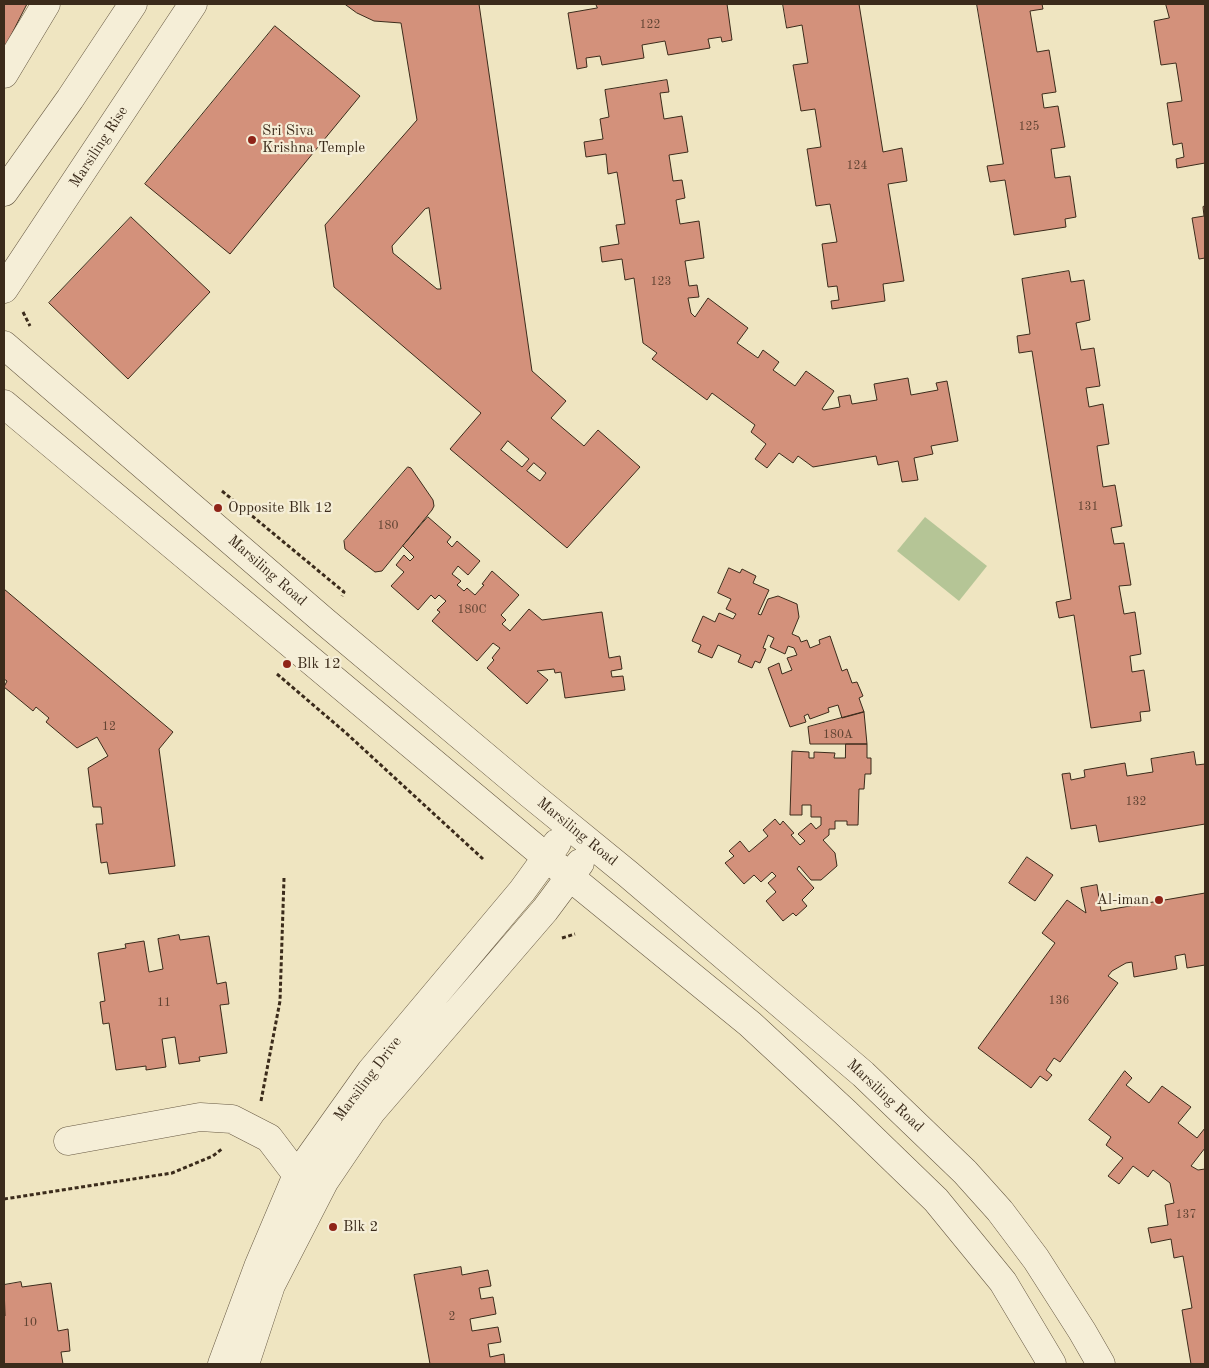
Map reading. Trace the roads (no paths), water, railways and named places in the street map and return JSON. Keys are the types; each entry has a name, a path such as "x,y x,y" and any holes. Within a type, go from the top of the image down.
{"street":[{"path":"4,74 46,4"},
{"path":"4,192 70,99 133,4"},
{"name":"Marsiling Rise","path":"4,289 193,4"},
{"name":"Marsiling Road","path":"4,346 332,627 863,1074 965,1172 1000,1211 1036,1259 1101,1364"},
{"path":"4,404 570,877 750,1024 846,1112 936,1200 1003,1282 1052,1364"},
{"name":"Marsiling Drive","path":"222,1364 258,1267 297,1175 371,1071 522,891 570,826"},
{"name":"Marsiling Drive","path":"246,1364 271,1285 324,1182 372,1111 545,910 593,846"},
{"path":"68,1141 200,1117 232,1119 269,1138 297,1175 324,1182"}],"place":[{"name":"Sri Siva Krishna Temple","path":"252,140"},
{"name":"Opposite Blk 12","path":"218,508"},
{"name":"Blk 12","path":"287,664"},
{"name":"Al-iman","path":"1159,900"},
{"name":"Blk 2","path":"333,1227"}]}
